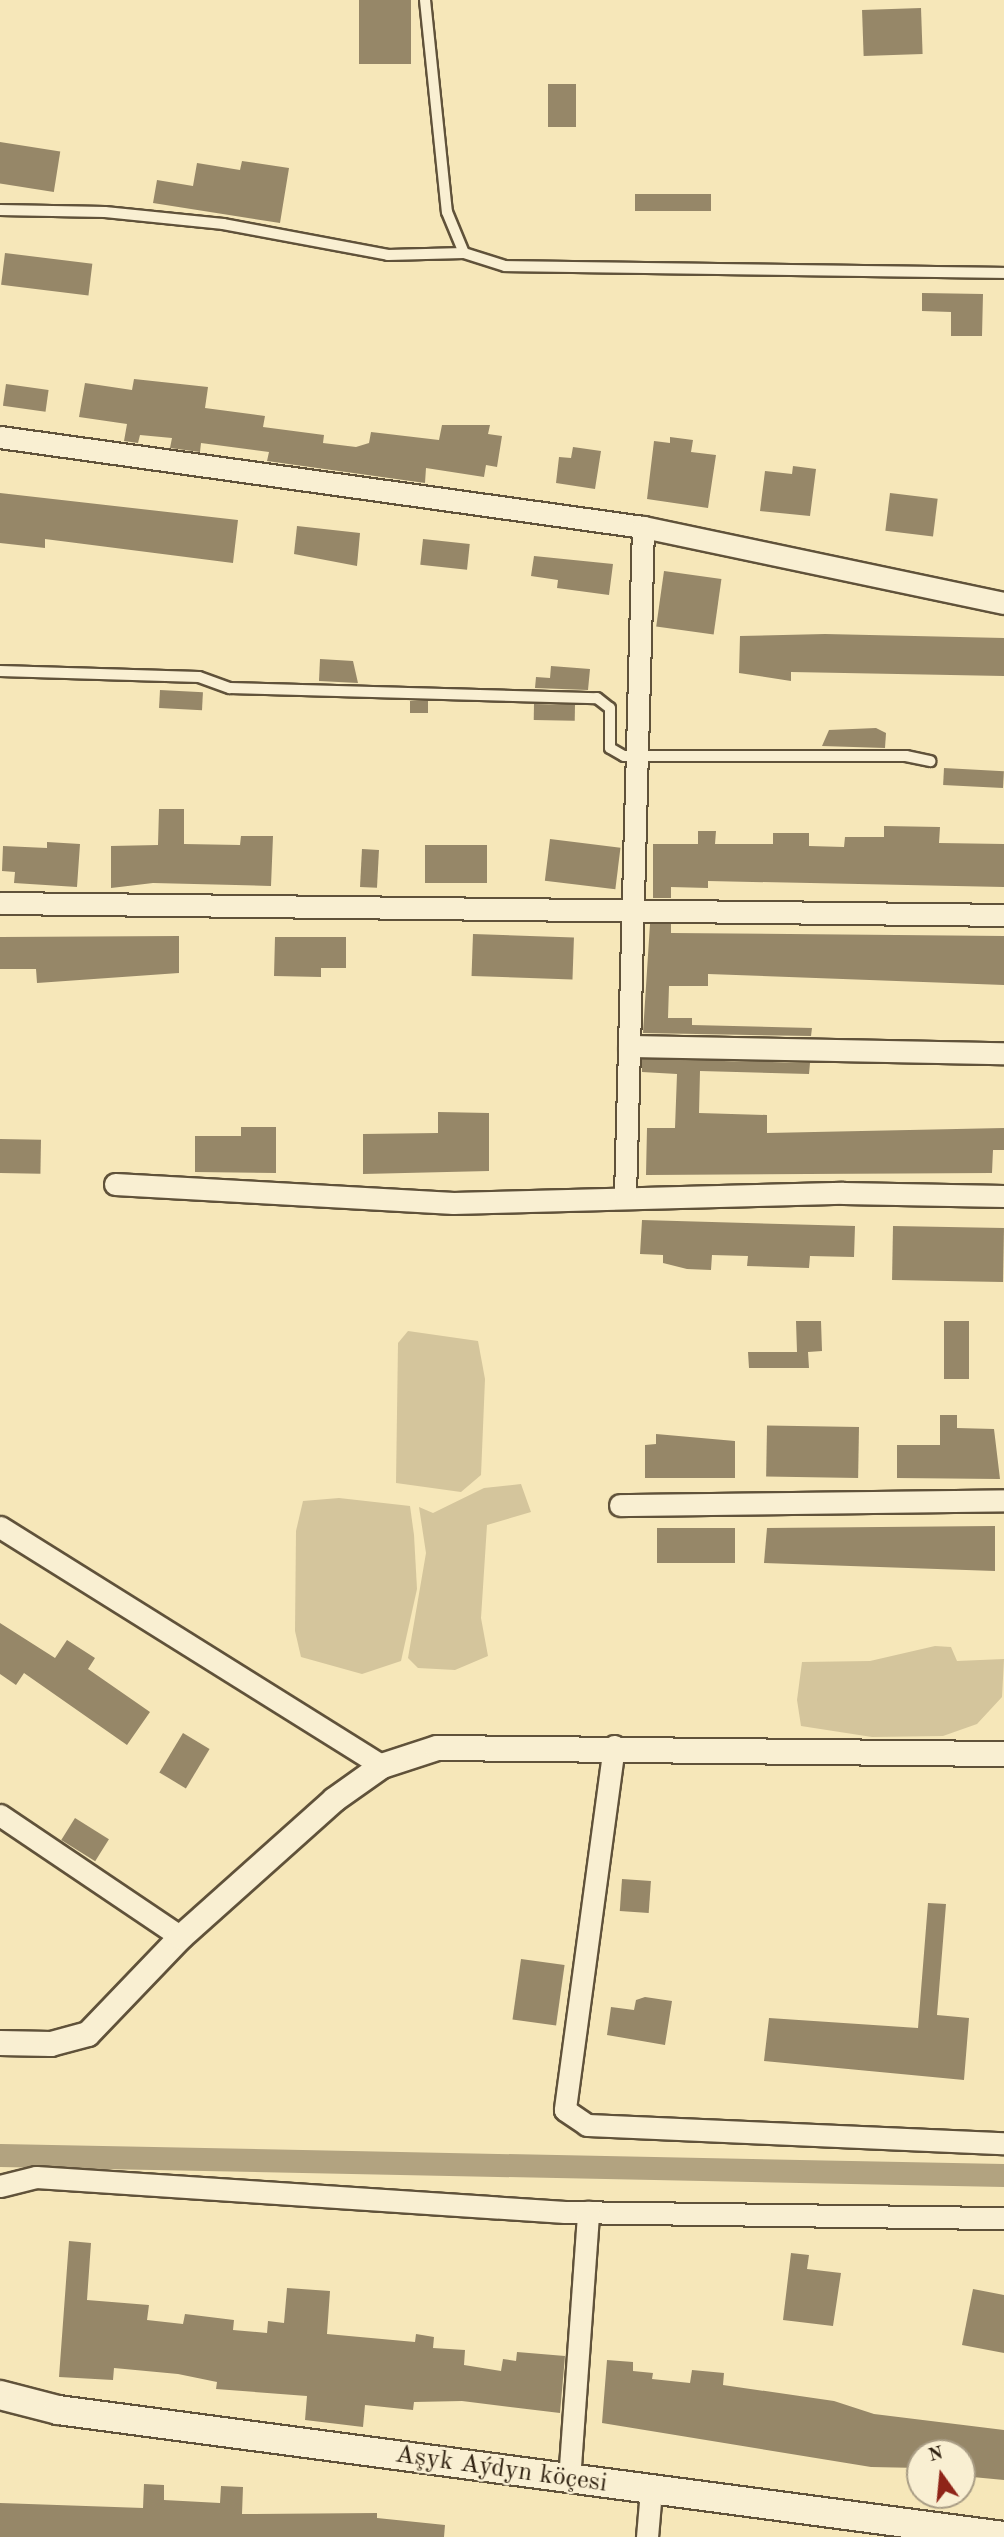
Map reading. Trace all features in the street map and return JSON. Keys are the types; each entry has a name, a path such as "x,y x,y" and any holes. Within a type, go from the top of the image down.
{"main road":[{"name":"Aşyk Aýdyn köçesi","path":"0,2395 58,2410 1004,2536"}],"street":[{"path":"0,437 643,527 1004,603"},
{"path":"625,1196 643,527"},
{"path":"0,903 634,907 1004,915"},
{"path":"629,1046 1004,1053"},
{"path":"115,1184 453,1203 625,1196 1004,1196"},
{"path":"620,1505 1004,1500"},
{"path":"0,1527 382,1766"},
{"path":"614,1746 565,2110 587,2125 1004,2143"},
{"path":"0,2043 51,2044 106,2021 181,1937 334,1800 382,1766 437,1748 614,1746 1004,1754"},
{"path":"0,1815 181,1937"},
{"path":"0,2186 36,2177 588,2212 1004,2218"},
{"path":"569,2480 588,2212"},
{"path":"647,2537 651,2490"}],"lane":[{"path":"425,0 447,212 464,253"},
{"path":"0,210 104,212 210,223 387,255 464,253 505,266 1004,273"},
{"path":"0,671 199,677 230,688 597,698 610,708 610,748 637,755 906,756 930,761"}],"shaded area":[{"path":"408,1331 478,1341 485,1379 481,1475 461,1492 396,1483 398,1343"},
{"path":"521,1484 531,1512 487,1525 481,1618 488,1656 455,1670 418,1668 408,1658 426,1553 419,1507 433,1513 484,1488"},
{"path":"339,1498 410,1506 414,1535 417,1589 401,1661 362,1674 301,1657 295,1631 296,1531 303,1501"},
{"path":"935,1646 951,1647 957,1661 1004,1659 1002,1697 977,1724 943,1736 872,1737 801,1726 797,1700 802,1662 870,1661"}],"building":[{"path":"359,0 411,0 411,64 359,64"},
{"path":"921,8 923,54 864,56 862,10"},
{"path":"548,84 576,84 576,127 548,127"},
{"path":"0,142 60,152 54,192 0,184"},
{"path":"242,161 289,168 280,223 153,203 157,180 193,186 197,163 240,170"},
{"path":"635,194 711,194 711,211 635,211"},
{"path":"5,253 92,264 88,295 1,285"},
{"path":"922,293 983,294 982,336 951,336 951,312 922,311"},
{"path":"134,379 208,387 205,408 265,416 263,427 324,435 323,443 356,447 369,443 371,432 439,440 442,425 490,425 488,434 502,436 497,467 486,465 484,477 426,468 425,483 267,461 269,452 201,443 200,452 170,448 172,438 140,435 138,443 124,441 127,424 79,417 85,383 132,390"},
{"path":"6,384 49,390 46,412 3,406"},
{"path":"670,437 693,440 691,452 716,455 708,508 647,499 654,441 670,443"},
{"path":"573,447 601,451 595,489 556,483 559,457 571,458"},
{"path":"793,466 816,469 810,516 760,511 765,471 792,474"},
{"path":"0,493 238,520 233,563 45,539 45,548 0,543"},
{"path":"890,493 938,499 933,537 885,531"},
{"path":"297,526 360,533 357,566 294,554"},
{"path":"423,539 470,544 467,570 420,565"},
{"path":"534,556 613,564 609,595 557,588 558,580 531,576"},
{"path":"664,571 721,579 714,635 656,626"},
{"path":"825,634 1004,638 1004,676 791,672 791,681 739,673 740,636"},
{"path":"320,659 353,661 358,683 319,681"},
{"path":"551,666 590,669 588,690 535,688 536,677 550,678"},
{"path":"160,690 203,692 202,710 159,708"},
{"path":"410,701 428,701 428,713 410,713"},
{"path":"534,704 575,705 575,721 534,720"},
{"path":"876,728 886,733 885,748 822,746 829,730"},
{"path":"944,768 1004,771 1003,788 943,785"},
{"path":"159,809 184,809 184,844 240,845 241,836 273,836 271,886 153,883 111,888 111,846 158,845"},
{"path":"884,826 940,827 939,843 1004,844 1004,887 708,881 708,888 671,887 671,898 653,898 653,844 698,844 698,831 716,831 715,844 773,844 773,833 809,833 809,846 844,847 845,837 884,837"},
{"path":"550,839 620,848 615,889 545,881"},
{"path":"47,842 80,844 77,887 14,883 15,872 2,871 3,846 47,848"},
{"path":"425,845 487,845 487,883 425,883"},
{"path":"362,849 379,850 377,888 360,887"},
{"path":"650,924 671,924 671,933 1004,936 1004,985 708,974 708,986 669,986 668,1018 692,1018 692,1025 812,1028 811,1036 643,1033"},
{"path":"473,934 574,938 572,979 472,976"},
{"path":"179,936 179,973 37,983 36,969 0,969 0,937"},
{"path":"275,937 346,937 346,968 321,968 321,977 274,976"},
{"path":"642,1059 810,1063 809,1074 700,1071 699,1113 767,1115 767,1133 1004,1128 1004,1150 993,1150 992,1173 646,1175 647,1128 675,1128 677,1074 642,1072"},
{"path":"438,1112 489,1113 489,1171 363,1174 363,1134 438,1133"},
{"path":"241,1127 276,1127 276,1173 195,1172 195,1136 241,1136"},
{"path":"0,1139 41,1140 40,1174 0,1173"},
{"path":"642,1220 855,1226 854,1257 810,1256 809,1268 747,1266 748,1256 712,1255 711,1270 687,1269 663,1263 663,1255 640,1254"},
{"path":"893,1226 1004,1228 1003,1282 892,1280"},
{"path":"796,1321 821,1321 822,1351 808,1352 809,1368 749,1368 748,1352 797,1352"},
{"path":"944,1321 969,1321 969,1379 944,1379"},
{"path":"940,1415 957,1415 957,1428 994,1429 1000,1479 897,1478 897,1445 940,1445"},
{"path":"767,1425 859,1427 858,1478 766,1476"},
{"path":"656,1434 735,1441 735,1478 645,1478 645,1445 656,1444"},
{"path":"995,1526 995,1571 764,1563 767,1528"},
{"path":"657,1528 735,1528 735,1563 657,1563"},
{"path":"0,1623 55,1658 67,1640 95,1658 88,1669 150,1712 127,1745 24,1673 16,1685 0,1674"},
{"path":"183,1733 210,1749 186,1788 159,1772"},
{"path":"75,1818 109,1839 95,1861 61,1840"},
{"path":"622,1879 651,1881 649,1913 620,1911"},
{"path":"928,1903 946,1904 937,2015 969,2018 964,2080 764,2061 769,2018 918,2028"},
{"path":"521,1959 565,1965 556,2026 513,2019"},
{"path":"645,1997 672,2001 665,2045 607,2035 611,2007 634,2010 636,2000"},
{"path":"69,2241 91,2243 87,2300 149,2305 147,2320 183,2324 185,2314 234,2320 233,2330 267,2333 268,2321 284,2323 287,2288 330,2291 327,2334 415,2342 416,2334 434,2337 433,2348 465,2350 464,2365 501,2371 503,2359 516,2361 517,2352 565,2356 560,2413 462,2401 414,2402 413,2410 365,2405 363,2427 305,2420 307,2396 216,2389 217,2382 178,2374 114,2368 113,2380 59,2377"},
{"path":"791,2253 809,2255 807,2269 841,2273 833,2326 783,2320"},
{"path":"973,2289 1004,2295 1004,2353 962,2345"},
{"path":"607,2360 633,2362 633,2371 653,2373 652,2379 690,2383 692,2370 724,2373 723,2385 834,2401 874,2414 1004,2430 1004,2480 976,2477 976,2439 906,2439 906,2468 871,2467 602,2423"},
{"path":"144,2484 164,2485 164,2500 220,2503 221,2486 243,2487 242,2514 377,2513 377,2518 445,2525 444,2537 0,2537 0,2503 143,2508"}],"waterway":[{"path":"0,2155 1004,2175"}]}
